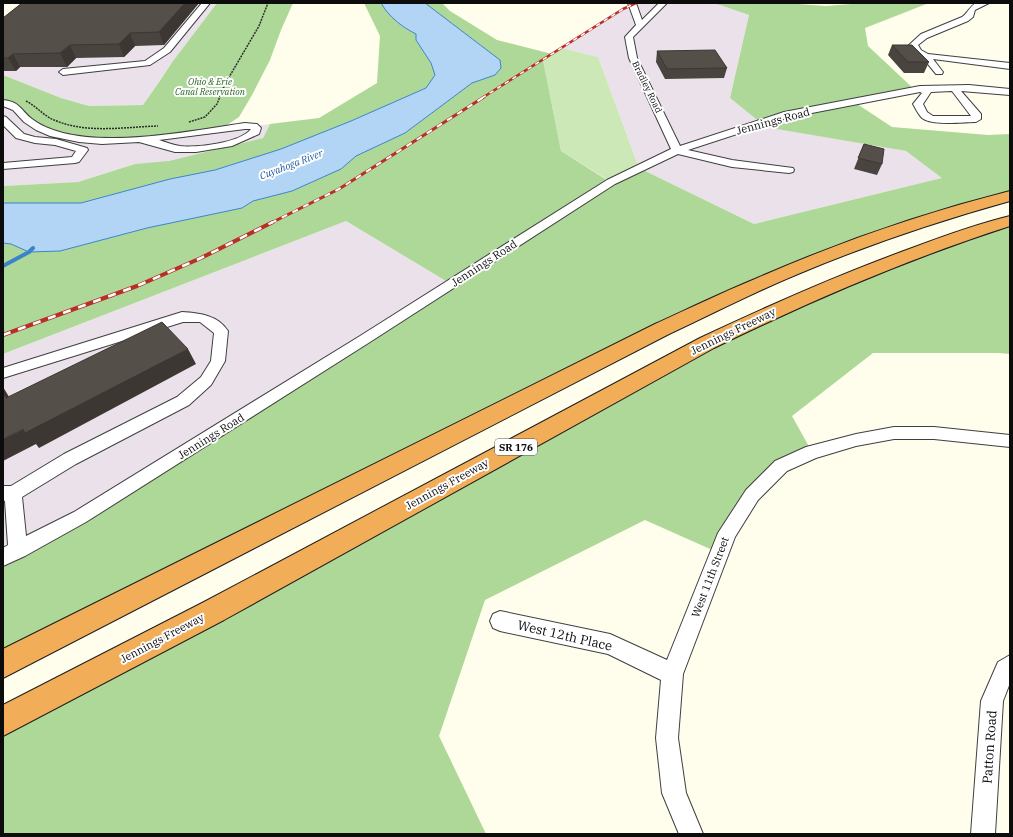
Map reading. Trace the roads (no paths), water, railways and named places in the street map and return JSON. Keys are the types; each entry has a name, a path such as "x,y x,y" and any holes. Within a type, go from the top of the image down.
{"highway":[{"path":"15,658 662,329 801,266 877,237 951,212 1010,196"},
{"name":"Jennings Freeway","path":"3,721 214,611 676,359 750,322 877,266 957,237 1010,221"}],"street":[{"path":"63,72 146,63 167,50 206,3"},
{"path":"632,3 640,25"},
{"name":"Bradley Road","path":"663,3 629,37 633,58 677,150"},
{"path":"985,3 979,4 972,8 970,15 965,19 924,36 913,45 918,52 926,56 1010,66"},
{"path":"926,56 939,72"},
{"path":"926,89 927,93 918,104 923,115 927,118 947,120 976,119 976,114 954,88"},
{"name":"Jennings Road","path":"10,553 80,517 365,339 611,182 677,150 784,115 926,89 954,88 1010,92"},
{"path":"3,103 10,103 19,108 28,122 55,134 88,140 138,139 245,126 253,126 256,128 255,132 245,138 229,143 194,149 176,149 138,139"},
{"path":"3,120 20,136 35,140 56,142 83,150 75,160 3,166"},
{"path":"677,150 724,163 748,167 789,170"},
{"path":"3,373 182,317 203,318 221,331 218,361 206,381 183,401 70,459 8,493 10,553"},
{"name":"West 11th Street","path":"691,834 674,793 667,738 672,674 727,533 752,495 781,466 812,452 856,440 894,432 934,433 1010,441"},
{"name":"West 12th Place","path":"500,621 610,644 672,674"},
{"name":"Patton Road","path":"984,834 992,701 1005,669 1010,666"}],"water":[{"name":"Cuyahoga River","path":"381,3 425,3 500,60 501,68 495,75 472,83 405,133 356,156 341,169 292,191 253,201 242,208 147,228 60,251 29,252 11,244 3,243 3,203 81,203 170,179 215,170 281,149 351,121 426,88 435,75 431,63 416,40 416,34 396,21"}],"waterway":[{"path":"3,266 29,252 33,248"}],"railway":[{"path":"482,98 623,9 636,3"},
{"path":"3,335 137,286 201,258 339,189 484,97"}],"park label":[{"name":"Ohio & Erie Canal Reservation","path":"210,88"}]}
